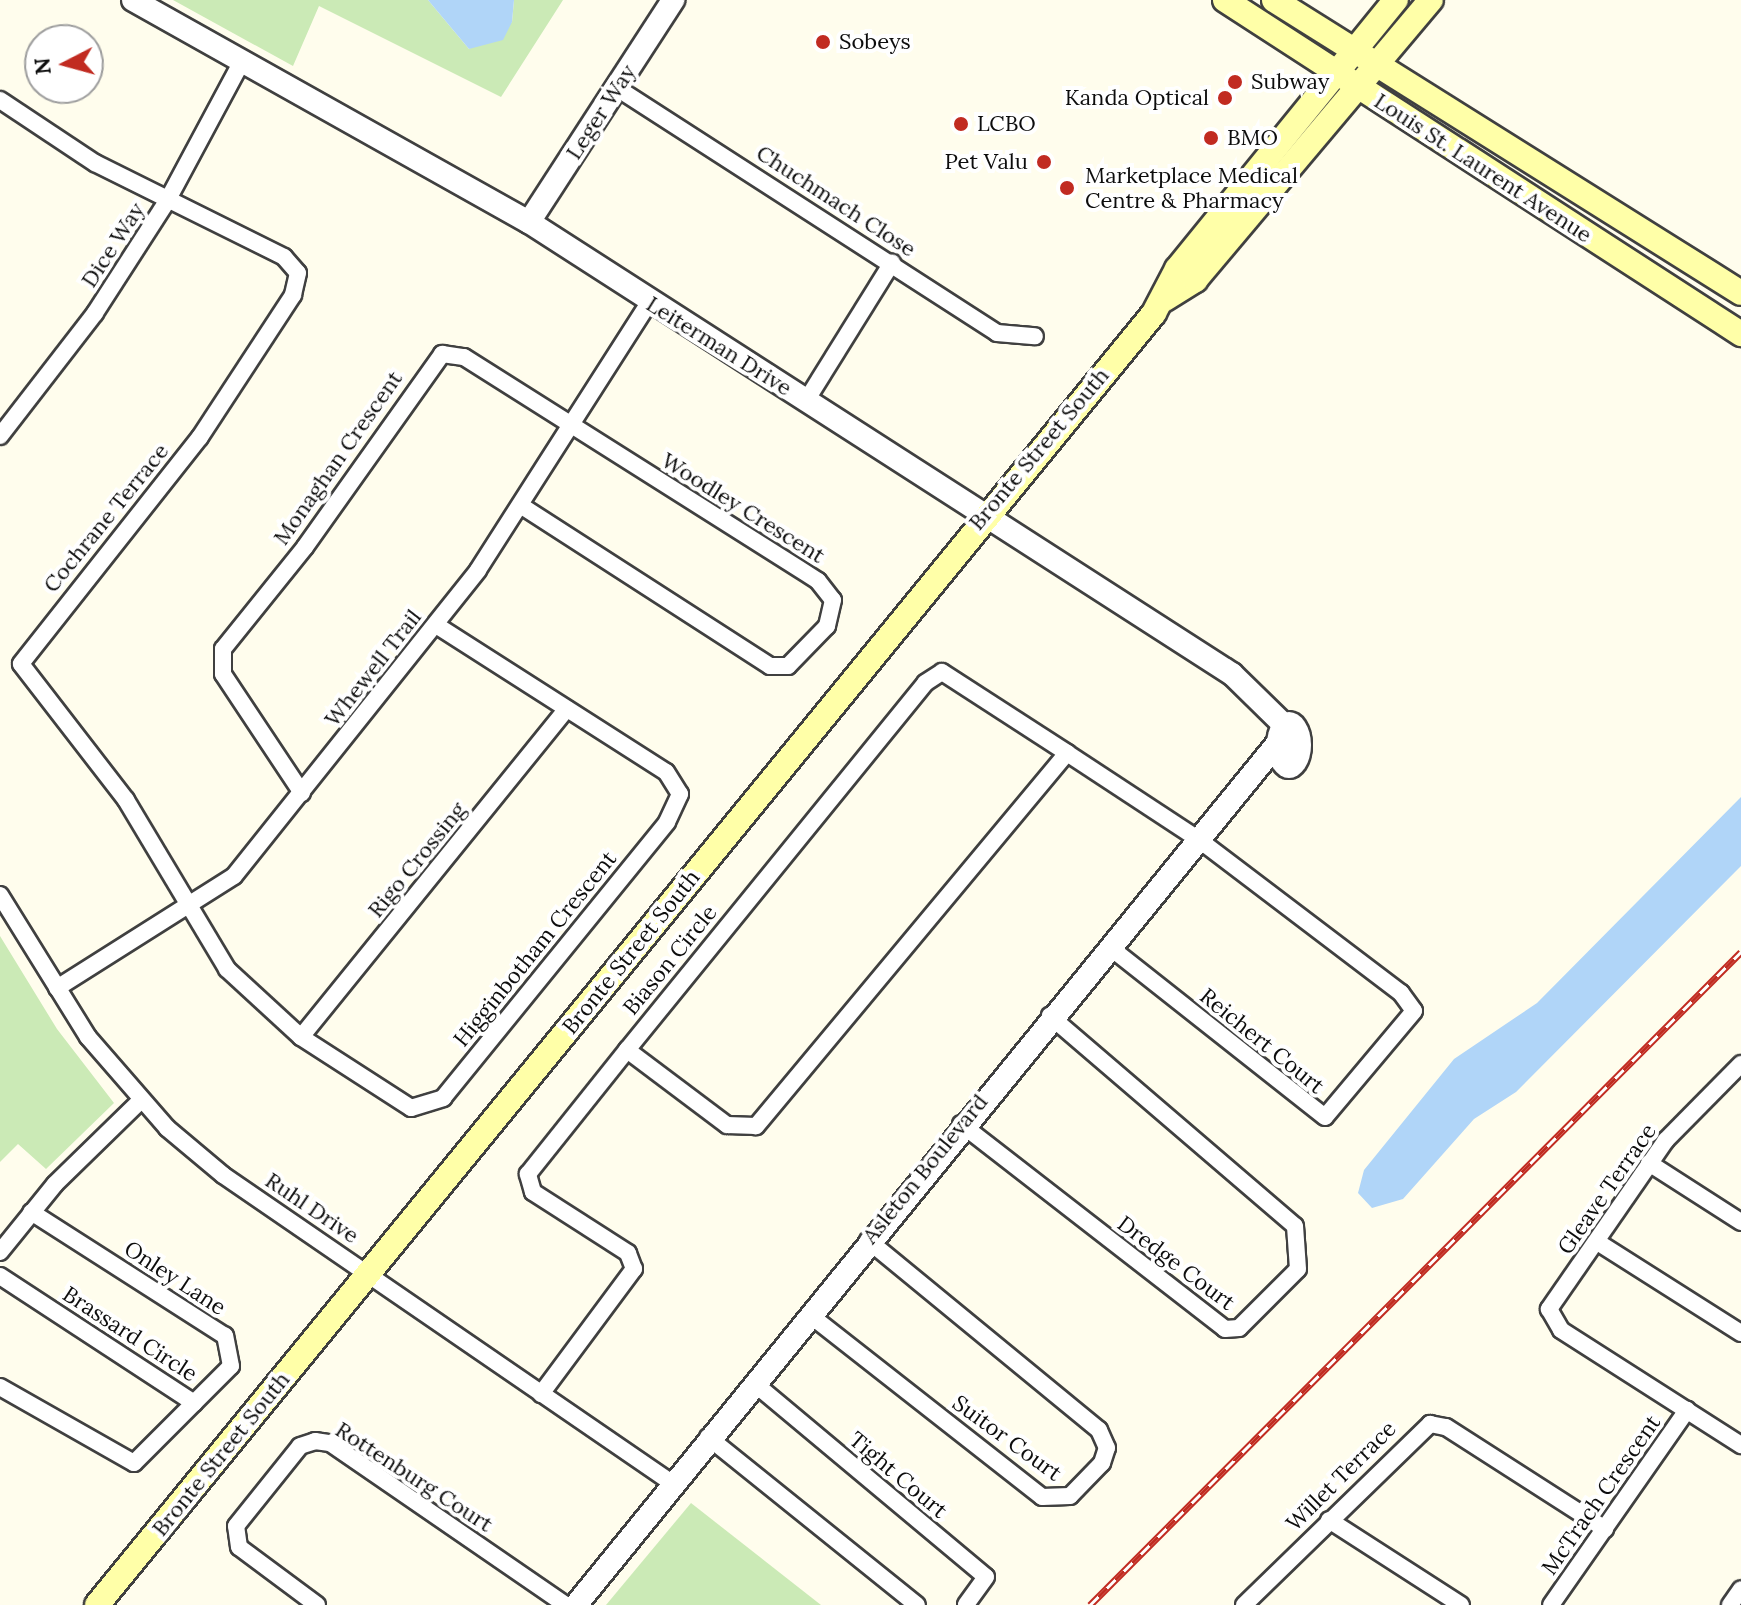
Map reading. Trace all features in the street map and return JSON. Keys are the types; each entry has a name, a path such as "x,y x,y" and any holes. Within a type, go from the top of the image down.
{"main road":[{"name":"Louis St. Laurent Avenue","path":"1225,0 1741,334"},
{"name":"Louis St. Laurent Avenue","path":"1274,0 1741,293"},
{"name":"Bronte Street South","path":"1165,299 1177,269 1396,0"},
{"name":"Bronte Street South","path":"97,1605 983,514 1165,299 1195,280 1431,0"}],"street":[{"name":"Leiterman Drive","path":"133,0 240,65 529,222 649,303 1232,674 1282,732"},
{"name":"Leger Way","path":"529,222 673,0"},
{"name":"Dice Way","path":"0,436 74,345 166,203 240,65"},
{"name":"Chuchmach Close","path":"617,88 997,333 1035,336"},
{"path":"0,100 166,203"},
{"name":"Cochrane Terrace","path":"166,203 284,257 298,273 298,286 200,437 21,664 126,800 186,909"},
{"path":"806,401 892,263"},
{"name":"Whewell Trail","path":"57,988 234,876 436,625 520,505 649,303"},
{"name":"Monaghan Crescent","path":"302,793 223,674 223,649 347,490 432,359 464,357 571,426"},
{"name":"Woodley Crescent","path":"520,505 770,666 788,666 827,626 827,587 571,426"},
{"name":"Higginbotham Crescent","path":"186,909 227,969 301,1037 400,1103 431,1106 658,834 677,807 676,782 436,625"},
{"name":"Biason Circle","path":"1067,753 756,1126 727,1125 627,1050 932,676 942,672 1067,753 1198,839"},
{"name":"Rigo Crossing","path":"301,1037 567,709"},
{"name":"Asleton Boulevard","path":"576,1605 961,1124 1110,947 1282,732"},
{"name":"Reichert Court","path":"1110,947 1325,1117 1409,1022 1414,1011 1401,993 1198,839"},
{"name":"Ruhl Drive","path":"0,895 57,988 141,1100 223,1175 672,1483"},
{"name":"Dredge Court","path":"961,1124 1225,1329 1239,1328 1298,1269 1295,1226 1050,1016"},
{"path":"541,1394 634,1269 628,1253 533,1192 528,1174 627,1050"},
{"name":"Gleave Terrace","path":"1741,1064 1649,1163 1599,1243 1551,1297 1551,1319 1741,1445"},
{"path":"0,1252 31,1212 141,1100"},
{"path":"1649,1163 1741,1222"},
{"name":"Onley Lane","path":"31,1212 231,1343 231,1366 194,1403"},
{"name":"Suitor Court","path":"810,1315 1042,1497 1070,1496 1102,1463 1107,1448 1099,1430 868,1240"},
{"path":"1599,1243 1741,1333"},
{"name":"Brassard Circle","path":"0,1276 194,1403 140,1462 124,1462 0,1387"},
{"name":"Tight Court","path":"754,1383 986,1577 966,1605"},
{"name":"McTrach Crescent","path":"1551,1605 1687,1410"},
{"name":"Willet Terrace","path":"1244,1605 1430,1424 1446,1427 1605,1529"},
{"path":"708,1437 917,1605"},
{"name":"Rottenburg Court","path":"317,1605 239,1547 236,1526 300,1446 315,1441 330,1443 566,1605"},
{"path":"1329,1520 1461,1605"}],"green space":[{"path":"173,0 428,0 469,49 512,22 514,0 563,0 501,97 319,6 293,66"},
{"path":"0,936 57,1029 114,1103 46,1169 18,1144 0,1162"},
{"path":"691,1503 821,1605 606,1605"}],"water":[{"path":"428,0 514,0 512,22 503,40 469,49"},
{"path":"1741,797 1741,866 1516,1092 1474,1119 1403,1199 1372,1208 1358,1193 1364,1170 1454,1059 1537,1003"}],"railway":[{"path":"1090,1605 1741,952"}],"place":[{"name":"Sobeys","path":"823,42"},
{"name":"Subway","path":"1235,82"},
{"name":"Kanda Optical","path":"1225,98"},
{"name":"LCBO","path":"961,124"},
{"name":"BMO","path":"1211,138"},
{"name":"Pet Valu","path":"1044,162"},
{"name":"Marketplace Medical Centre & Pharmacy","path":"1067,188"}]}
